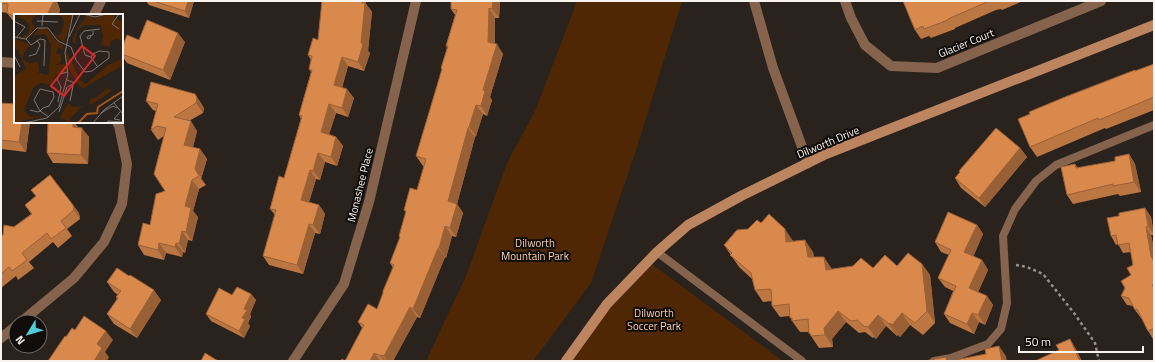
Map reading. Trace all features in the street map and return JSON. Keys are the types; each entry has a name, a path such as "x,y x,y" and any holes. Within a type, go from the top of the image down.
{"street":[{"path":"95,14 102,1"},
{"name":"Monashee Place","path":"293,361 344,284 369,202 416,1"},
{"path":"754,1 773,68 808,163"},
{"name":"Glacier Court","path":"845,1 851,18 865,45 891,66 937,68 1101,1"},
{"name":"Dilworth Drive","path":"566,361 607,304 657,252 688,226 741,196 833,151 1154,25"},
{"path":"1,62 14,63"},
{"path":"31,314 74,278 104,242 122,204 127,164 118,123"}],"lane":[{"path":"934,361 951,358 988,344 1001,329 1007,303 1003,236 1015,209 1036,181 1056,166 1154,125"},
{"path":"657,252 802,361"}],"path":[{"path":"1004,263 1027,267 1044,274 1095,343 1099,361"}],"green space":[{"name":"Dilworth Mountain Park","path":"577,1 682,1 638,144 591,283 533,361 426,361 466,276 507,163 536,109"},
{"name":"Dilworth Soccer Park","path":"649,262 783,361 568,361 622,291"}],"building":[{"path":"1,1 54,1 48,14 14,14 14,16 7,13 8,4 1,3"},
{"path":"153,1 188,1 185,11"},
{"path":"322,1 362,1 362,3 365,3 361,43 363,44 358,62 342,57 334,85 347,89 342,108 329,104 321,132 336,137 331,157 318,153 313,171 310,170 301,200 319,205 313,225 309,224 297,265 263,256 276,210 270,209 279,176 284,178 302,116 299,115 312,70 309,69 312,56 308,55 313,38 318,40"},
{"path":"451,1 493,1 492,9 489,8 488,42 497,44 483,90 485,91 481,106 476,105 468,128 448,201 457,204 450,228 445,226 439,248 413,309 410,307 384,356 374,353 370,361 345,361 364,325 358,322 368,304 377,309 394,265 390,263 400,237 406,211 404,210 410,188 417,190 426,159 416,156 442,69 441,68 448,46 446,46 457,10 451,9"},
{"path":"903,1 989,1 948,20 924,29 923,26 915,30"},
{"path":"147,20 178,33 163,70 123,54 123,45 127,35 139,40"},
{"path":"1154,64 1154,97 1099,120 1098,118 1030,147 1018,119 1030,114 1029,112 1065,97"},
{"path":"151,82 195,94 197,98 196,103 174,117 191,121 184,145 200,149 195,169 199,176 192,180 185,206 191,208 186,232 182,231 179,244 176,243 175,247 159,243 158,250 138,245 143,223 150,225 156,194 165,191 154,174 166,128 157,126 151,130 158,104 146,101"},
{"path":"1,103 14,104 14,123 22,123 19,142 1,140"},
{"path":"48,123 73,123 73,127 82,128 81,155 47,153"},
{"path":"996,128 1020,148 979,198 955,178 960,172 959,171"},
{"path":"1129,154 1134,182 1113,186 1113,184 1067,195 1061,167 1075,164 1076,168 1115,161 1115,157"},
{"path":"50,175 73,205 74,210 61,221 66,228 51,239 47,233 22,253 27,260 12,271 9,267 1,274 1,236 3,235 4,225 14,227 32,214 25,205 36,196 31,190"},
{"path":"1145,208 1148,226 1146,227 1151,256 1154,262 1154,284 1152,285 1154,288 1154,328 1148,331 1137,309 1135,310 1129,298 1121,296 1125,288 1121,281 1131,275 1127,268 1133,265 1129,243 1118,245 1116,235 1111,236 1107,218 1119,216 1119,213"},
{"path":"948,212 977,225 964,252 982,260 969,288 987,296 978,315 972,313 967,324 944,314 956,286 938,278 951,250 935,242"},
{"path":"769,214 785,229 786,242 805,240 808,257 824,257 826,270 853,266 861,258 873,268 885,255 897,266 908,253 922,264 927,311 915,323 902,313 892,325 878,315 868,327 865,327 857,320 851,321 838,311 824,328 825,335 811,336 810,333 809,334 808,319 792,321 792,318 790,318 789,304 772,306 771,289 755,290 751,273 730,255 732,253 724,245 737,230 748,229 757,220 761,223"},
{"path":"117,268 154,290 130,329 107,314 121,291 107,282"},
{"path":"237,287 251,294 244,309 247,310 242,318 245,319 239,331 206,314 219,288 232,295"},
{"path":"84,316 106,331 97,344 102,348 94,361 48,361 65,336 66,337 72,328 75,330"},
{"path":"1070,339 1080,361 1035,361 1059,350 1056,345"},
{"path":"999,346 1002,361 950,361 986,354 985,349"},
{"path":"205,353 218,361 201,361"},
{"path":"946,357 947,361 924,361"}]}
